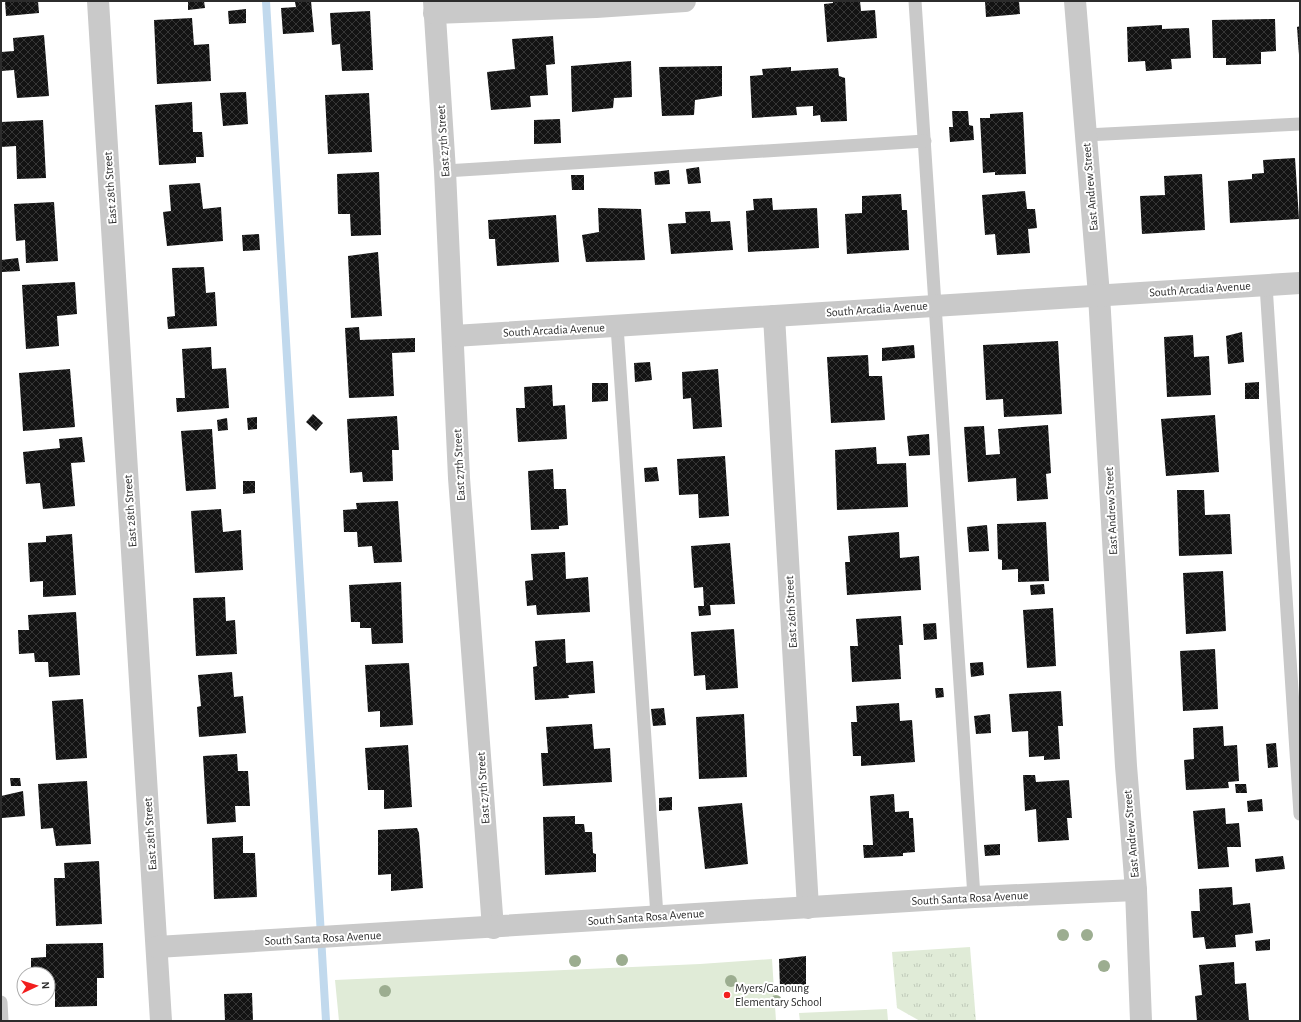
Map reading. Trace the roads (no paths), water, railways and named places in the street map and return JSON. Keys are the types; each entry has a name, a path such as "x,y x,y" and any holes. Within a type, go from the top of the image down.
{"street":[{"name":"East 28th Street","path":"98,1 161,1021"},
{"path":"434,7 685,1"},
{"name":"East Andrew Street","path":"1074,1 1099,295 1126,758 1136,890 1141,1021"},
{"name":"East 27th Street","path":"434,7 454,336 459,478 493,928"},
{"name":"South Arcadia Avenue","path":"454,336 1300,282"},
{"name":"East 26th Street","path":"774,316 808,908"},
{"name":"South Santa Rosa Avenue","path":"156,947 493,928 657,916 1136,890"}],"lane":[{"path":"915,1 974,898"},
{"path":"1086,135 1300,124"},
{"path":"445,171 924,141"},
{"path":"1266,285 1300,814"},
{"path":"617,326 657,916"},
{"path":"1,1002 2,1021"}],"waterway":[{"path":"266,1 326,1021"}],"place":[{"name":"Myers/Ganoung Elementary School","path":"727,995"}]}
